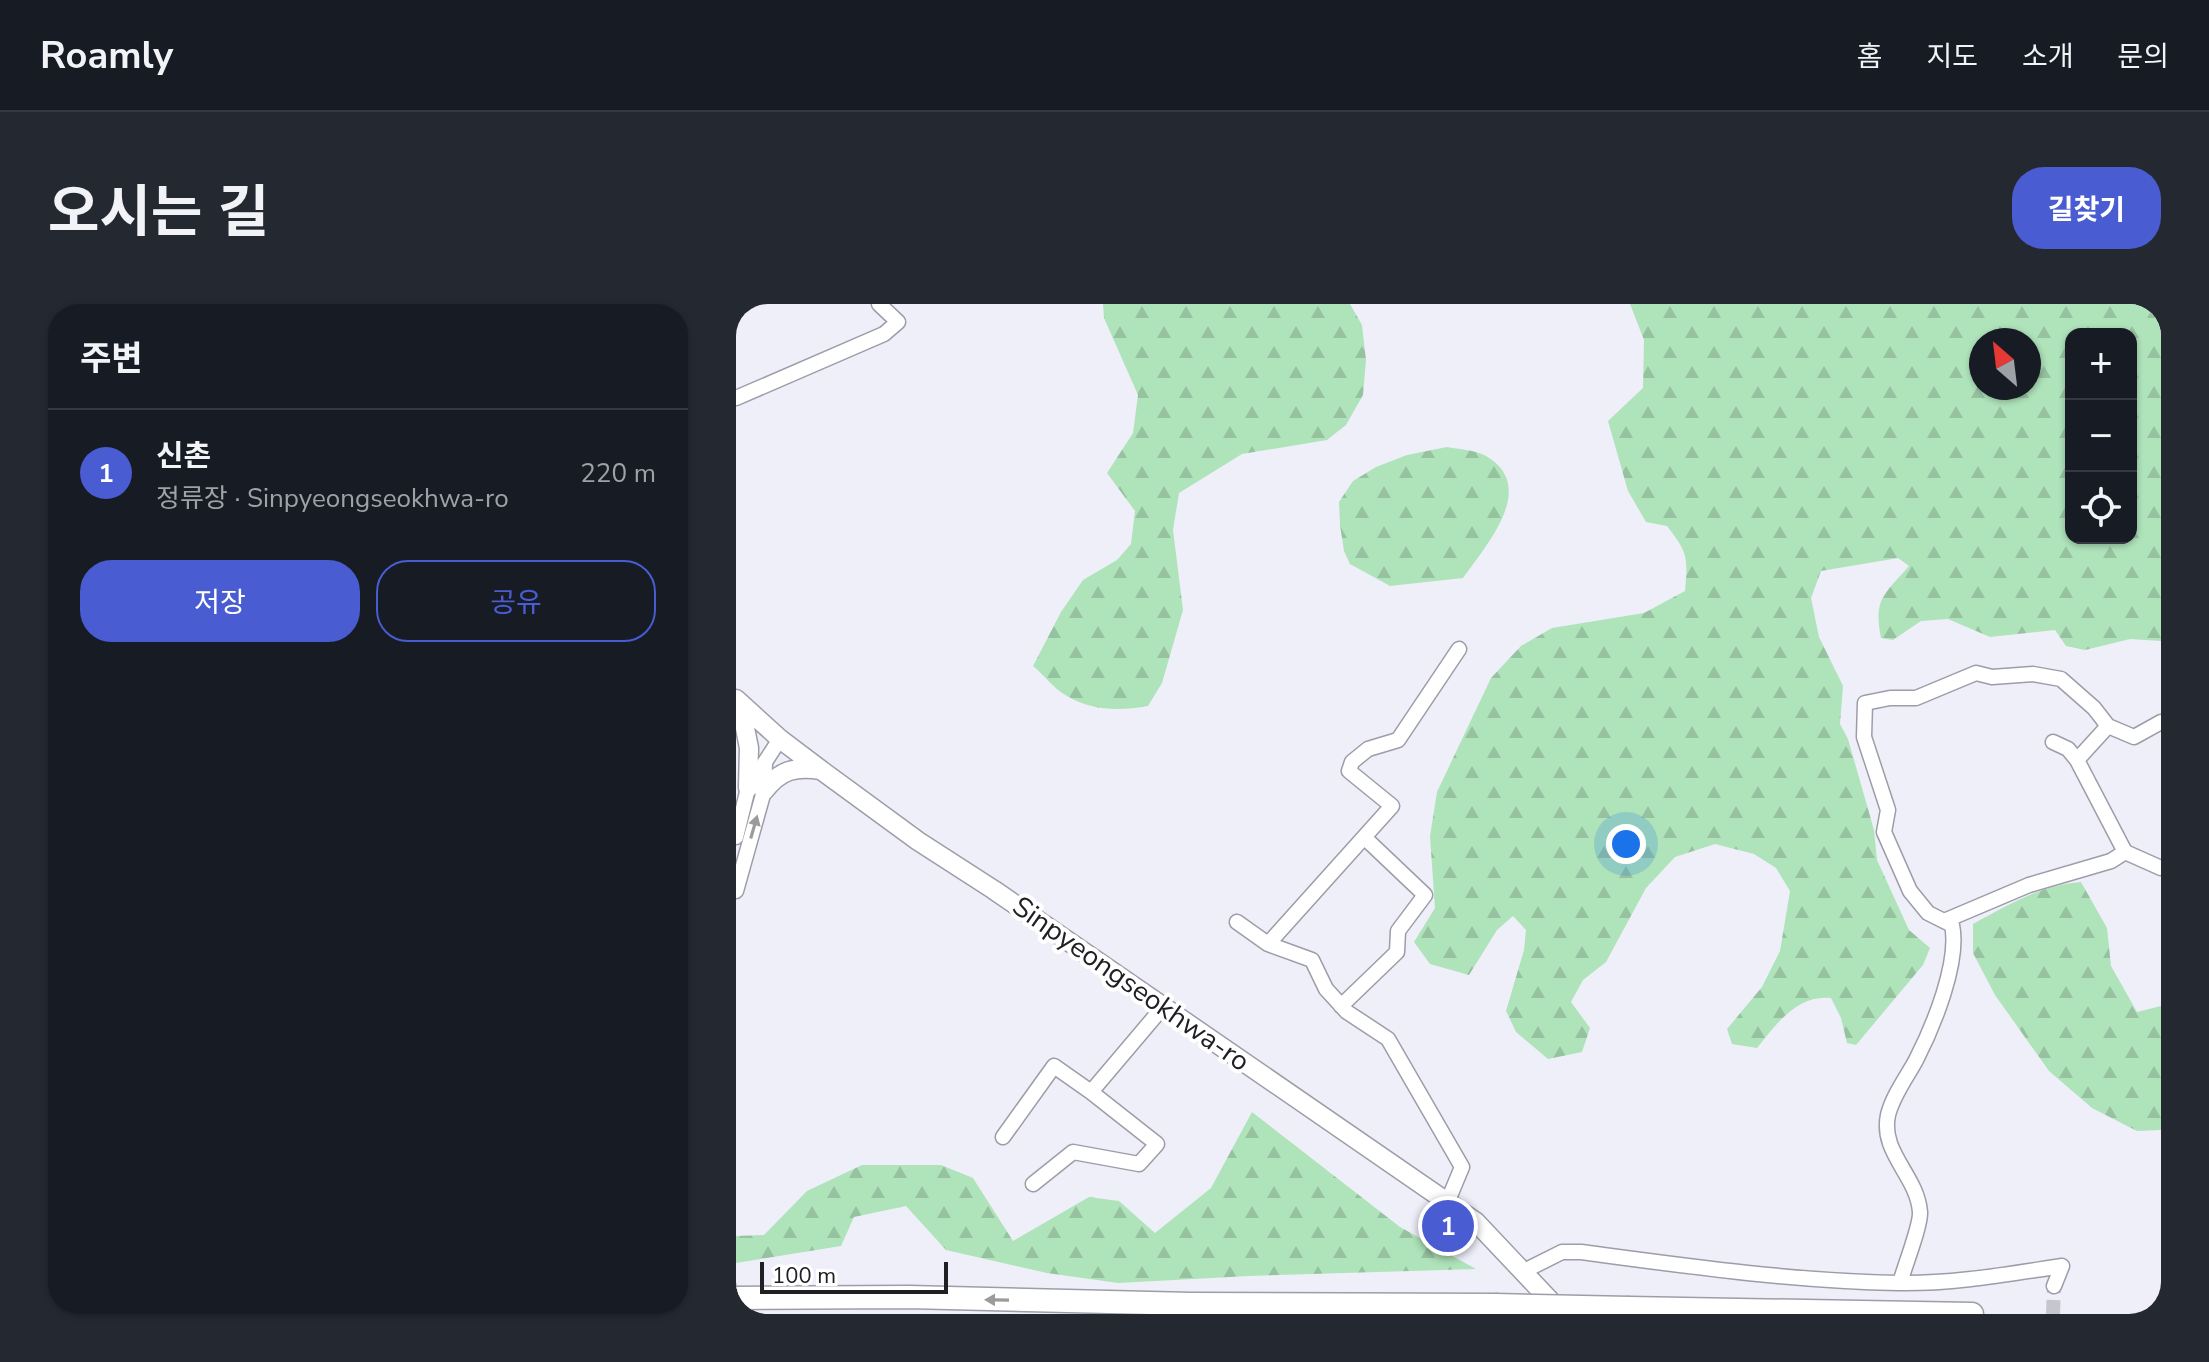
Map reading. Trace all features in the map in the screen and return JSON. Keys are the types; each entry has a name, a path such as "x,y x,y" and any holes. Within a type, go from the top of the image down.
{"highway":[{"path":"736,1298 909,1297 1207,1305 1495,1305 1972,1314"}],"main road":[{"name":"Sinpyeongseokhwa-ro","path":"738,701 780,739 918,841 1476,1222 1563,1314"},
{"path":"738,701 756,789 788,769 804,767 821,770"},
{"name":"Sinpyeongseokhwa-ro","path":"1524,1271 1546,1314"}],"street":[{"path":"736,398 884,334 898,322 879,304"},
{"path":"1268,944 1392,806 1349,771 1352,762 1368,749 1398,740 1459,649"},
{"path":"1900,1283 1920,1213 1908,1177 1888,1144 1888,1115 1936,1019 1955,940 1952,925 1928,913 1910,891 1884,832 1888,810 1864,737 1865,703 1890,698 1916,698 1976,673 1992,677 2033,674 2061,679 2094,708 2108,726 2134,737 2161,722"},
{"path":"2077,760 2108,726"},
{"path":"736,837 765,763 780,739"},
{"path":"2053,742 2068,749 2077,760 2125,852 2161,868"},
{"path":"736,891 756,789"},
{"path":"1341,1006 1397,952 1398,931 1425,895 1365,838"},
{"path":"1944,921 2029,885 2111,861 2125,852"},
{"path":"1237,922 1268,944 1312,960 1326,989 1341,1006 1388,1039 1462,1167 1447,1203"},
{"path":"1091,1092 1163,1007"},
{"path":"1003,1137 1054,1066 1157,1144 1139,1164 1073,1152 1033,1184"},
{"path":"1524,1271 1562,1252 1739,1273 1900,1283 1980,1278 2062,1266 2054,1286"}],"green space":[{"path":"1103,304 1350,304 1362,325 1366,360 1363,395 1346,425 1327,440 1242,454 1179,493 1173,530 1183,610 1162,683 1148,706 1127,709 1096,707 1077,701 1058,690 1033,666 1061,612 1083,580 1117,560 1131,544 1135,511 1107,473 1133,433 1138,395 1104,318"},
{"path":"1630,304 2161,304 2161,641 2130,639 2085,650 2066,646 2055,630 1990,637 1948,619 1921,621 1893,640 1881,638 1880,605 1887,591 1909,566 1898,558 1821,571 1811,598 1819,637 1843,686 1840,724 1848,739 1874,830 1877,860 1909,930 1930,948 1923,965 1856,1045 1847,1043 1841,1018 1831,998 1808,1001 1789,1012 1757,1048 1732,1044 1727,1029 1762,987 1780,951 1790,891 1776,868 1754,854 1715,844 1675,857 1646,888 1606,962 1583,980 1571,1002 1590,1028 1582,1052 1548,1059 1516,1032 1506,1011 1524,950 1526,930 1513,916 1497,930 1469,975 1430,964 1414,942 1435,908 1430,836 1437,792 1491,678 1521,646 1552,628 1644,613 1685,591 1683,549 1667,526 1646,522 1628,491 1608,421 1643,388 1644,340"},
{"path":"1447,447 1484,455 1500,468 1508,482 1504,515 1463,578 1390,586 1350,564 1344,551 1339,502 1353,481 1376,467 1407,455"},
{"path":"2081,882 2107,928 2111,966 2137,1012 2161,1006 2161,1130 2137,1131 2092,1108 2049,1071 1995,995 1973,953 1973,924 2038,892"},
{"path":"1252,1112 1400,1227 1476,1269 1118,1283 1047,1273 946,1250 906,1206 854,1217 841,1246 736,1263 736,1236 764,1235 807,1191 862,1165 941,1165 973,1178 1013,1241 1089,1197 1119,1201 1155,1233 1211,1188"}],"tunnel":[{"path":"2053,1314 2054,1286"}],"place":[{"name":"신촌","path":"1448,1226"}]}
